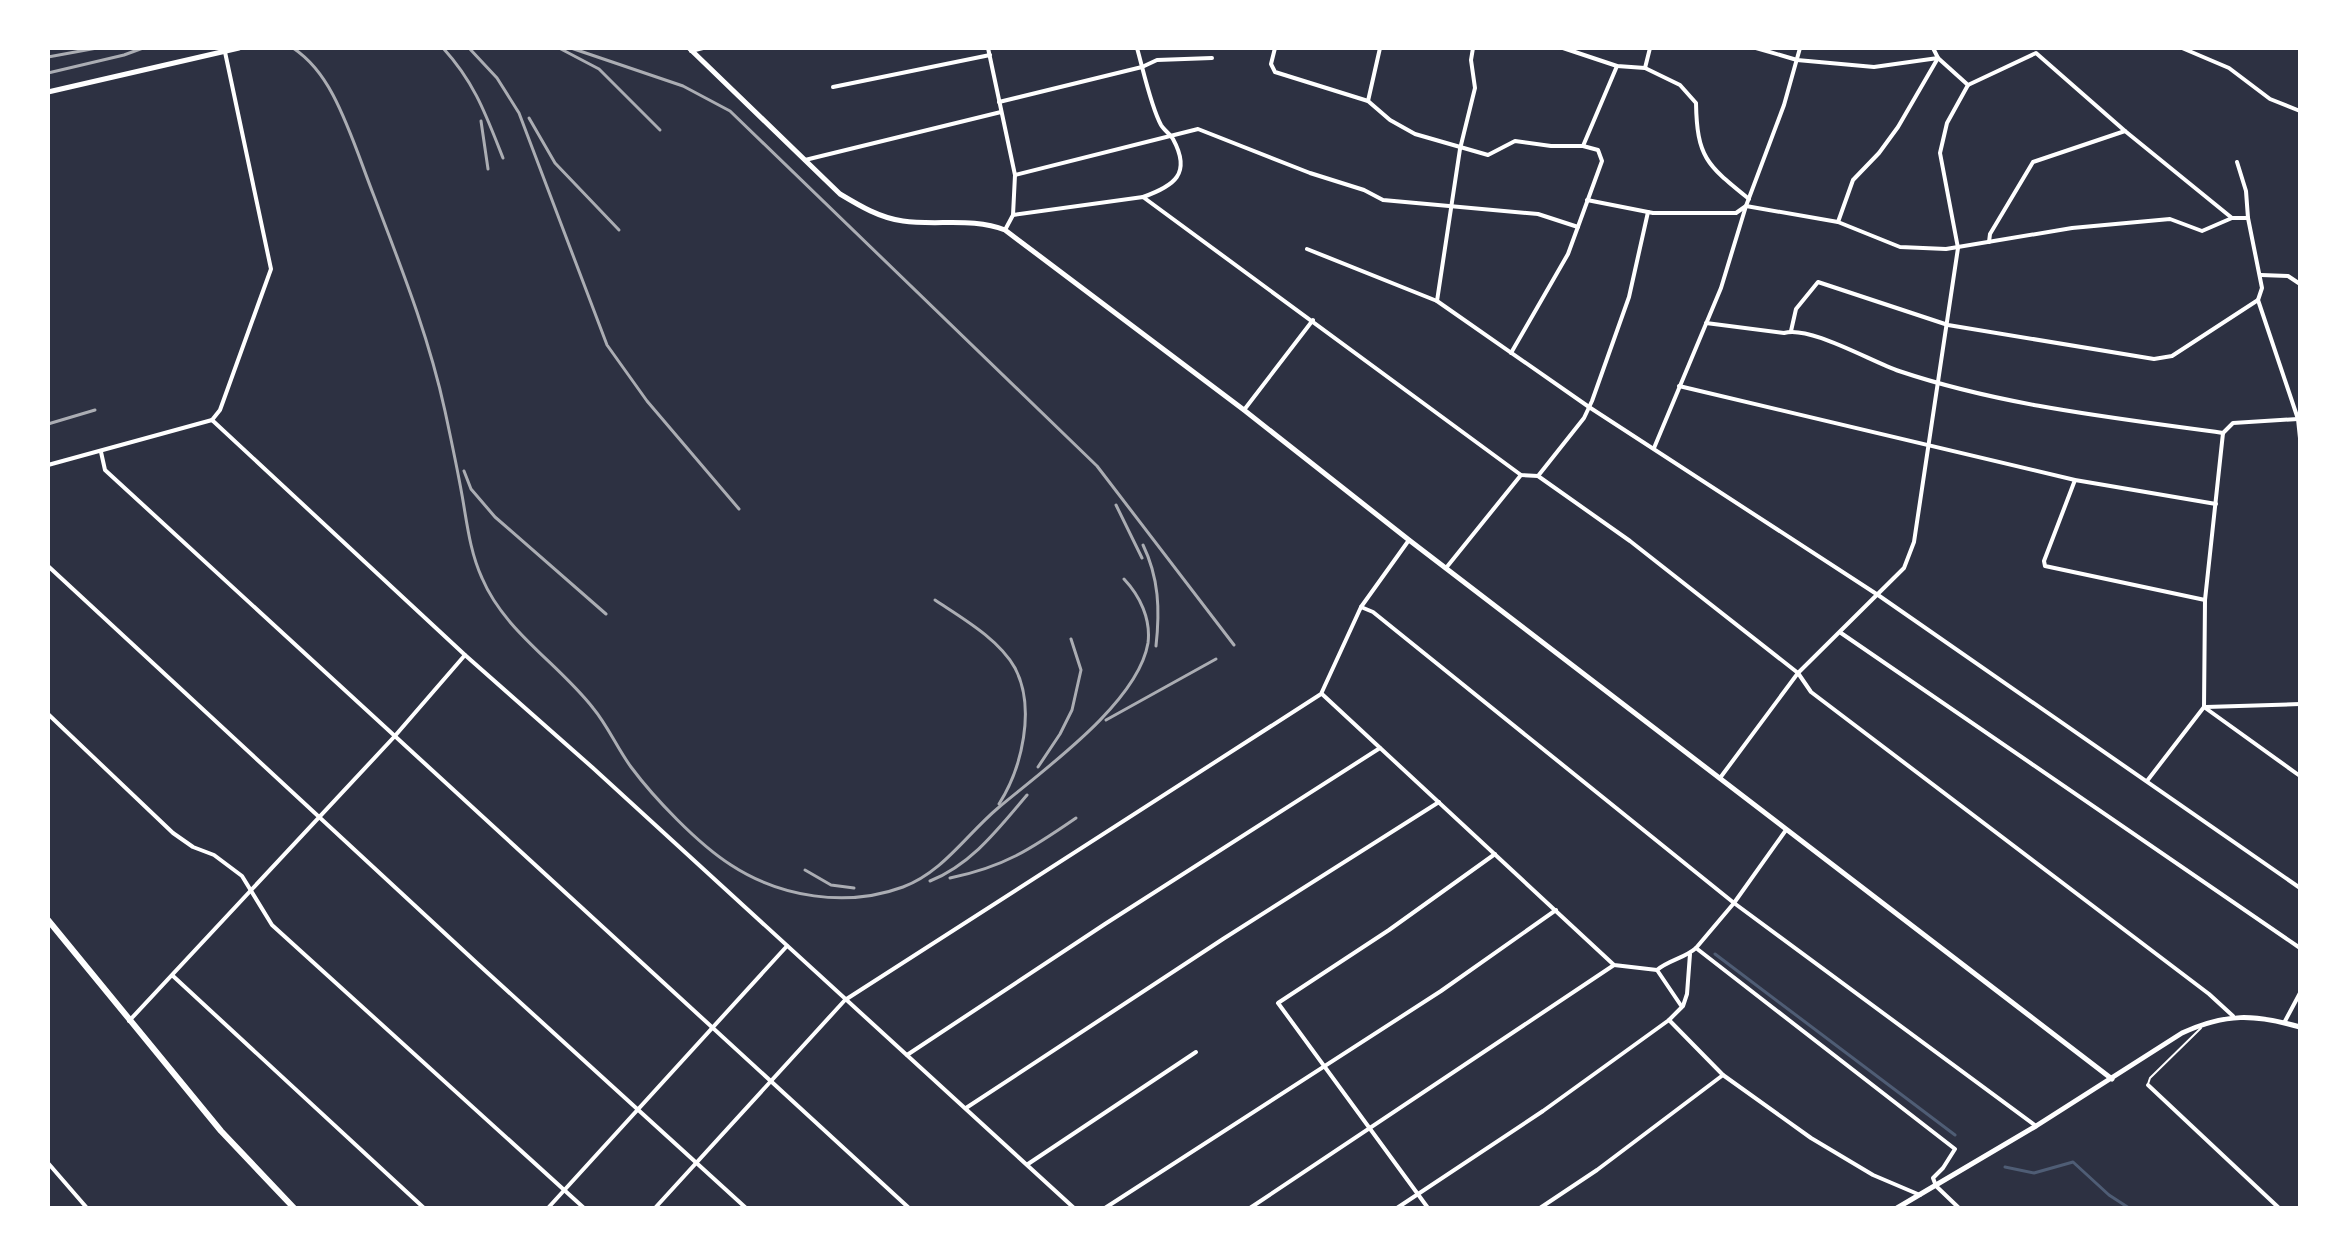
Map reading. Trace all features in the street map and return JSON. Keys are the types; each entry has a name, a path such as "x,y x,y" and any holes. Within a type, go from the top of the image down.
{"main road":[{"path":"48,920 221,1131 294,1208"}],"street":[{"path":"48,92 239,48"},
{"path":"690,49 703,48"},
{"path":"988,48 1015,175 1013,215 1005,230"},
{"path":"1013,215 1143,197 1166,189 1178,176 1181,157 1162,126 1137,48"},
{"path":"1275,48 1271,64 1275,72 1368,101 1390,120 1415,134 1488,155 1515,141 1595,148 1602,157 1568,254 1511,353"},
{"path":"1368,101 1380,48"},
{"path":"1437,301 1460,149 1475,88 1471,60 1473,48"},
{"path":"1563,48 1617,66 1645,68 1680,85 1696,103 1697,137 1704,154 1716,173 1749,199"},
{"path":"1645,68 1650,48"},
{"path":"1756,48 1797,60 1874,67 1938,58"},
{"path":"1654,448 1721,288 1746,206 1784,105 1800,48"},
{"path":"1933,48 1938,58 1968,85"},
{"path":"2182,48 2229,68 2270,99 2300,111"},
{"path":"690,49 840,194 869,211 902,221 984,224 1005,230 1244,410 2112,1079"},
{"path":"1720,778 1798,673 1904,568 1914,542 1958,248 1940,153 1947,123 1968,85 2036,50 2125,131 2232,218"},
{"path":"48,465 212,420 220,410 271,269 225,52"},
{"path":"833,87 990,55"},
{"path":"999,102 1142,67 1157,60 1212,58"},
{"path":"1838,222 1853,180 1898,127 1938,58"},
{"path":"1583,146 1617,66"},
{"path":"803,160 1001,112"},
{"path":"1015,175 1198,129 1310,173 1364,190 1383,200 1538,214 1578,227"},
{"path":"1989,242 1990,234 2033,162 2125,131"},
{"path":"2237,162 2246,191 2248,218 2262,288 2258,300 2299,420 2300,438"},
{"path":"1143,197 1521,475 1538,476 1630,541 1798,673 1811,692 2209,994 2233,1016"},
{"path":"1587,200 1648,212 1736,213 1746,206 1838,222 1900,247 1946,249 2072,228 2170,219 2202,231 2232,218 2248,218"},
{"path":"1538,476 1584,418 1589,407 1629,297 1648,212"},
{"path":"1307,249 1437,301 1589,407 1878,595 2300,888"},
{"path":"2260,275 2288,276 2300,284"},
{"path":"1791,331 1796,309 1818,282 1948,325 2154,359 2172,356 2258,300"},
{"path":"1244,410 1313,320"},
{"path":"1706,323 1784,333 1791,331 1819,338 1882,365 1939,384 2080,414 2223,433"},
{"path":"1679,386 2075,480 2216,504"},
{"path":"212,420 465,655 1074,1208"},
{"path":"2147,781 2204,707 2205,600 2223,433 2233,423 2299,420"},
{"path":"101,452 105,470 909,1208"},
{"path":"1446,568 1521,475"},
{"path":"2075,480 2045,566 2205,600"},
{"path":"655,1208 845,1000 1321,694 1361,607 1409,540"},
{"path":"48,566 746,1208"},
{"path":"1361,607 1373,612 1734,903 2036,1126"},
{"path":"1841,633 2300,948"},
{"path":"129,1021 394,737 465,655"},
{"path":"1321,694 1614,965 1657,970 1677,957 1690,954 1734,903 1788,828"},
{"path":"2204,707 2300,704"},
{"path":"2204,707 2300,776"},
{"path":"48,714 173,833 193,847 214,855 242,876 272,925 584,1208"},
{"path":"907,1055 1380,748"},
{"path":"966,1108 1439,802"},
{"path":"1428,1208 1278,1003 1389,930 1495,854"},
{"path":"1105,1208 1441,991 1556,910"},
{"path":"548,1208 787,946"},
{"path":"1696,948 1955,1149 1933,1178 1936,1186 1959,1208"},
{"path":"1397,1208 1543,1111 1669,1020 1682,1007 1687,994 1690,954"},
{"path":"1250,1208 1614,965"},
{"path":"1657,970 1682,1007"},
{"path":"173,976 424,1208"},
{"path":"2284,1023 2300,993"},
{"path":"1897,1208 2036,1126 2182,1033 2207,1022 2233,1016 2300,1027"},
{"path":"1669,1020 1723,1075 1811,1138 1873,1175 1920,1195"},
{"path":"1028,1165 1196,1052"},
{"path":"1540,1208 1597,1170 1723,1075"},
{"path":"2148,1085 2279,1208"},
{"path":"48,1163 87,1208"}],"lane":[{"path":"2148,1085 2150,1078 2207,1022"}],"waterway":[{"path":"1715,954 1955,1135"},
{"path":"2005,1167 2034,1173 2073,1162 2109,1195 2129,1208"}],"railway":[{"path":"48,57 97,48"},
{"path":"48,73 143,48"},
{"path":"293,48 316,69 339,107 404,276 438,383 469,537 482,578 492,597 518,631 593,708 631,767 652,792 691,833 731,865 792,892 836,898 859,897 903,887 930,872 998,808 1086,734 1127,689 1141,666 1148,643 1148,625 1143,608 1124,579"},
{"path":"443,48 472,87 503,158"},
{"path":"469,48 497,78 519,113 607,345 647,401 739,509"},
{"path":"559,48 599,69 660,130"},
{"path":"571,48 683,86 730,111 1097,466 1234,645"},
{"path":"529,118 555,163 619,230"},
{"path":"481,121 488,169"},
{"path":"48,424 95,410"},
{"path":"464,471 471,489 495,517 606,614"},
{"path":"1116,505 1142,558"},
{"path":"1143,545 1157,594 1156,646"},
{"path":"935,600 1000,648 1015,668 1021,684 1025,701 1024,738 1014,773 999,804"},
{"path":"1038,767 1072,710 1081,670 1071,639"},
{"path":"1106,720 1216,659"},
{"path":"930,881 972,855 1027,795"},
{"path":"950,878 1016,856 1076,818"},
{"path":"805,870 831,885 854,888"}]}
